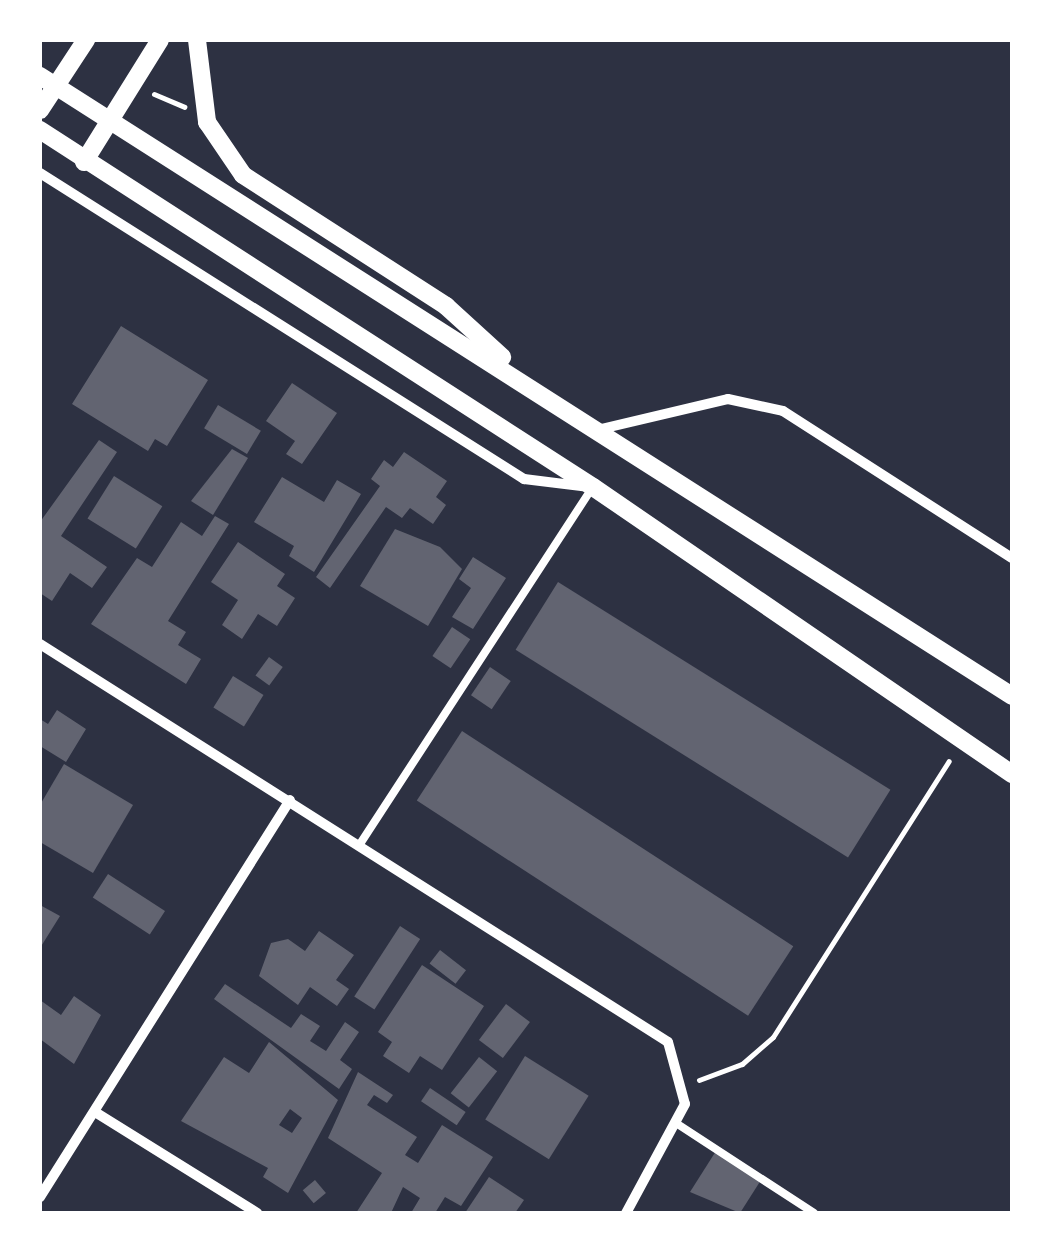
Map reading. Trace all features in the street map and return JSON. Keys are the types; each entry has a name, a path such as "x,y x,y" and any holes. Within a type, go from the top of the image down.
{"street":[{"path":"40,110 86,40"},
{"path":"84,162 160,40"},
{"path":"197,40 206,122 243,175 446,306 520,375"},
{"path":"40,76 520,375 1012,696"},
{"path":"40,130 84,162 593,487 1012,774"},
{"path":"40,172 524,479 593,487"},
{"path":"602,429 728,398 783,411 1012,558"},
{"path":"40,644 652,1027 686,1082 680,1125 626,1213"},
{"path":"40,1197 290,800"},
{"path":"95,1112 257,1213"}],"lane":[{"path":"360,844 593,487"},
{"path":"999,550 1012,548"},
{"path":"680,1125 814,1213"}],"path":[{"path":"686,1082 742,1064 772,1036 962,742"}],"building":[{"path":"121,326 208,380 167,446 155,439 148,451 72,404"},
{"path":"292,383 337,413 302,464 286,454 295,441 266,421"},
{"path":"218,405 261,431 247,454 204,428"},
{"path":"99,440 117,452 61,536 107,567 92,588 70,573 52,601 40,593 40,522"},
{"path":"232,449 248,458 213,515 191,501"},
{"path":"404,452 447,481 436,497 446,505 433,524 410,508 402,518 386,507 330,588 316,577 380,486 371,479 384,460 393,467"},
{"path":"114,476 162,506 136,549 88,518"},
{"path":"282,477 324,502 337,480 361,494 314,572 289,556 294,546 254,522"},
{"path":"215,516 229,524 168,621 186,632 178,645 201,659 186,684 91,624 137,558 152,567 181,522 202,536"},
{"path":"395,529 440,547 462,569 428,626 360,586"},
{"path":"238,542 285,574 277,586 295,598 277,626 258,614 242,639 222,625 238,600 211,582"},
{"path":"473,557 506,578 473,629 452,617 471,588 459,579"},
{"path":"558,582 890,790 848,858 516,650"},
{"path":"452,627 470,639 451,668 432,656"},
{"path":"269,657 283,667 269,686 255,676"},
{"path":"490,667 511,681 492,709 471,695"},
{"path":"233,676 264,695 244,726 213,707"},
{"path":"57,710 86,729 66,762 40,746 40,719 48,724"},
{"path":"462,731 793,946 748,1016 417,801"},
{"path":"64,764 133,805 93,873 40,842 40,805"},
{"path":"108,874 165,911 150,935 93,897"},
{"path":"40,905 60,916 40,948"},
{"path":"400,926 420,939 374,1010 354,996"},
{"path":"319,931 354,955 336,980 349,989 337,1006 310,987 298,1005 259,976 271,943 288,939 305,951"},
{"path":"440,950 466,970 456,984 430,963"},
{"path":"422,965 484,1006 442,1070 420,1056 409,1073 383,1056 392,1042 378,1032"},
{"path":"225,984 291,1028 301,1014 320,1026 310,1041 326,1051 345,1022 359,1032 340,1060 352,1069 339,1089 214,999"},
{"path":"74,996 101,1015 74,1064 40,1039 40,1000 61,1015"},
{"path":"506,1004 530,1022 503,1058 479,1040"},
{"path":"269,1042 338,1100 288,1193 263,1177 268,1168 181,1121 224,1057 249,1073","holes":["290,1109 302,1118 292,1133 279,1125"]},
{"path":"525,1056 589,1096 549,1159 485,1120"},
{"path":"479,1057 497,1071 469,1107 451,1093"},
{"path":"358,1072 393,1095 387,1103 374,1095 367,1105 417,1137 405,1155 418,1163 442,1125 493,1157 461,1206 445,1197 435,1213 411,1213 420,1198 403,1187 391,1213 356,1213 382,1173 328,1138"},
{"path":"430,1088 466,1112 457,1125 421,1101"},
{"path":"716,1151 761,1180 740,1213 690,1192"},
{"path":"489,1177 524,1200 515,1213 465,1213"},
{"path":"315,1180 326,1193 314,1203 303,1190"}]}
